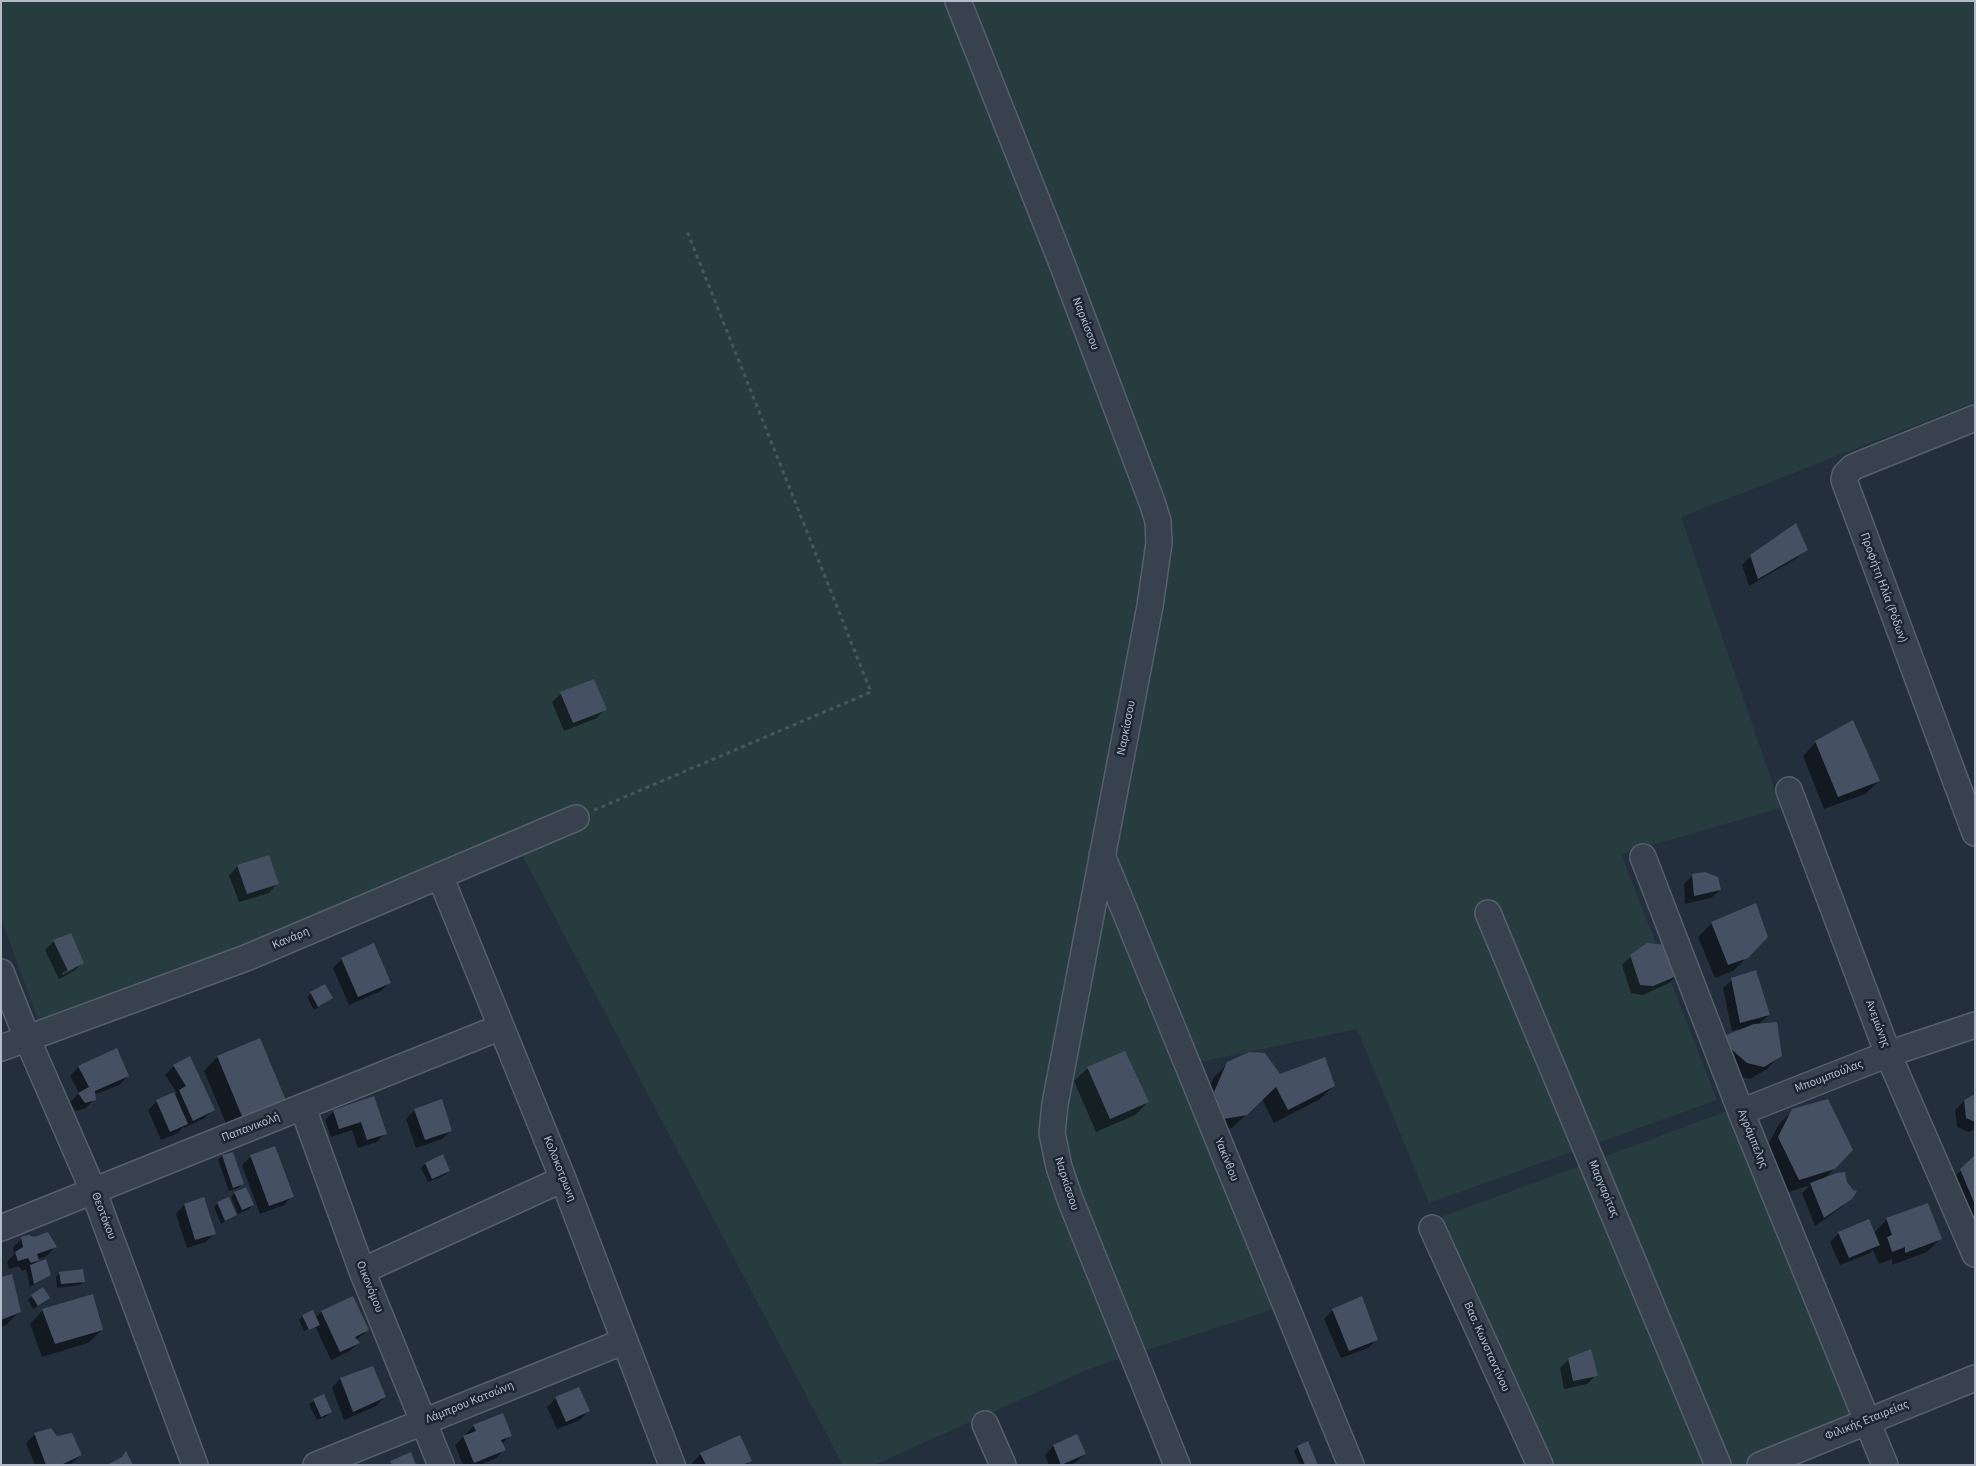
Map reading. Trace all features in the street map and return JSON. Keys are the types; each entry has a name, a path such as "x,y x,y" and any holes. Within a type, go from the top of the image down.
{"street":[{"name":"Ναρκίσσου","path":"958,1 1063,266 1158,521 1159,543 1150,606 1055,1104 1052,1133 1059,1167 1070,1199 1177,1465"},
{"name":"Προφήτη Ηλία (Ρόδων)","path":"1975,418 1853,467 1844,480 1975,833"},
{"name":"Ανεμώνης","path":"1789,790 1888,1054 1975,1254"},
{"name":"Κανάρη","path":"1,1048 246,958 576,818"},
{"name":"Υακίνθου","path":"1102,855 1351,1465"},
{"name":"Αγράμπελης","path":"1643,857 1741,1112 1885,1465"},
{"name":"Κολοκοτρωνη","path":"440,876 563,1179 672,1465"},
{"name":"Μαργαρίτας","path":"1488,913 1718,1465"},
{"name":"Θεοτόκου","path":"1,972 27,1038 93,1190 195,1465"},
{"name":"Μπουμπούλας","path":"1741,1112 1888,1054 1975,1025"},
{"name":"Παπανικολή","path":"1,1228 501,1027"},
{"name":"Οικονόμου","path":"303,1108 362,1271 441,1465"},
{"path":"362,1271 563,1179"},
{"name":"Βασ. Κωνσταντίνου","path":"1432,1228 1540,1465"},
{"name":"Λάμπρου Κατσώνη","path":"316,1465 625,1341"},
{"name":"Φιλικής Εταιρείας","path":"1760,1465 1867,1420 1975,1378"},
{"path":"985,1424 1003,1465"}],"path":[{"path":"576,818 871,692 687,231"}],"green space":[{"path":"1,1 1975,1 1975,402 1681,517 1781,808 1621,854 1717,1100 1429,1203 1357,1029 1200,1062 1287,1305 1091,1368 874,1465 843,1465 519,849 38,1020 1,918"},
{"path":"1730,1110 1851,1414 1748,1465 1547,1465 1439,1218"}],"building":[{"path":"1796,523 1808,550 1758,579 1750,555"},
{"path":"594,679 607,710 573,723 560,692"},
{"path":"1853,720 1880,781 1838,797 1815,741"},
{"path":"269,855 279,884 247,894 237,865"},
{"path":"1705,872 1718,877 1721,890 1694,896 1692,874"},
{"path":"1756,903 1768,937 1748,958 1728,965 1711,922"},
{"path":"71,933 84,963 68,971 53,940"},
{"path":"374,943 391,983 358,997 341,958"},
{"path":"1647,943 1667,945 1679,975 1653,986 1640,985 1630,955"},
{"path":"1756,970 1770,1015 1740,1023 1731,978"},
{"path":"325,984 333,998 318,1007 310,992"},
{"path":"1777,1022 1782,1056 1764,1067 1747,1063 1730,1048 1726,1035 1754,1024"},
{"path":"260,1038 287,1103 244,1121 217,1056"},
{"path":"117,1048 129,1076 95,1091 96,1100 85,1103 78,1093 89,1087 78,1066"},
{"path":"1125,1051 1149,1102 1110,1119 1087,1067"},
{"path":"1249,1052 1265,1053 1280,1074 1325,1057 1335,1086 1288,1110 1276,1087 1247,1115 1224,1119 1214,1092 1227,1062"},
{"path":"190,1056 215,1110 193,1121 179,1090 186,1086 173,1065"},
{"path":"174,1092 188,1124 170,1132 156,1100"},
{"path":"1975,1094 1975,1122 1966,1118 1964,1100"},
{"path":"374,1096 387,1134 367,1140 361,1122 339,1129 333,1110"},
{"path":"442,1099 452,1131 425,1140 414,1109"},
{"path":"1828,1099 1853,1150 1835,1169 1799,1180 1778,1137 1792,1109"},
{"path":"275,1146 294,1197 269,1206 250,1155"},
{"path":"233,1152 244,1184 233,1188 222,1155"},
{"path":"443,1154 450,1171 432,1179 425,1163"},
{"path":"1975,1155 1975,1205 1960,1169"},
{"path":"1845,1172 1847,1182 1853,1190 1857,1191 1852,1199 1824,1218 1810,1183"},
{"path":"246,1187 254,1205 242,1210 234,1192"},
{"path":"204,1197 216,1234 195,1240 184,1204"},
{"path":"229,1197 237,1215 225,1221 217,1202"},
{"path":"1928,1203 1942,1239 1905,1253 1905,1247 1892,1252 1887,1237 1892,1235 1886,1218"},
{"path":"1869,1219 1880,1245 1849,1258 1838,1232"},
{"path":"48,1232 57,1247 37,1254 39,1260 31,1263 28,1258 18,1261 15,1252 23,1247 21,1237 29,1235 34,1237"},
{"path":"46,1259 51,1275 34,1284 30,1265"},
{"path":"83,1269 85,1282 61,1284 59,1272"},
{"path":"12,1274 21,1312 1,1320 1,1277"},
{"path":"43,1287 50,1298 38,1306 31,1295"},
{"path":"93,1294 103,1330 55,1344 42,1309"},
{"path":"353,1296 369,1330 355,1337 360,1343 340,1352 321,1311"},
{"path":"1362,1296 1378,1340 1349,1351 1332,1309"},
{"path":"313,1310 320,1325 309,1330 302,1315"},
{"path":"1591,1349 1598,1376 1573,1381 1568,1358"},
{"path":"373,1366 386,1397 353,1412 340,1378"},
{"path":"579,1387 590,1411 566,1422 555,1397"},
{"path":"324,1394 332,1412 321,1417 313,1399"},
{"path":"503,1413 512,1436 501,1440 506,1450 474,1463 463,1436 476,1431 473,1425"},
{"path":"51,1428 57,1436 72,1433 82,1455 61,1465 46,1465 34,1433"},
{"path":"1077,1434 1086,1454 1061,1465 1053,1445"},
{"path":"740,1435 752,1461 743,1465 706,1465 700,1453"},
{"path":"1308,1441 1318,1465 1305,1465 1297,1446"},
{"path":"126,1451 133,1465 107,1465 122,1457"},
{"path":"411,1452 416,1465 392,1465 390,1461"}]}
